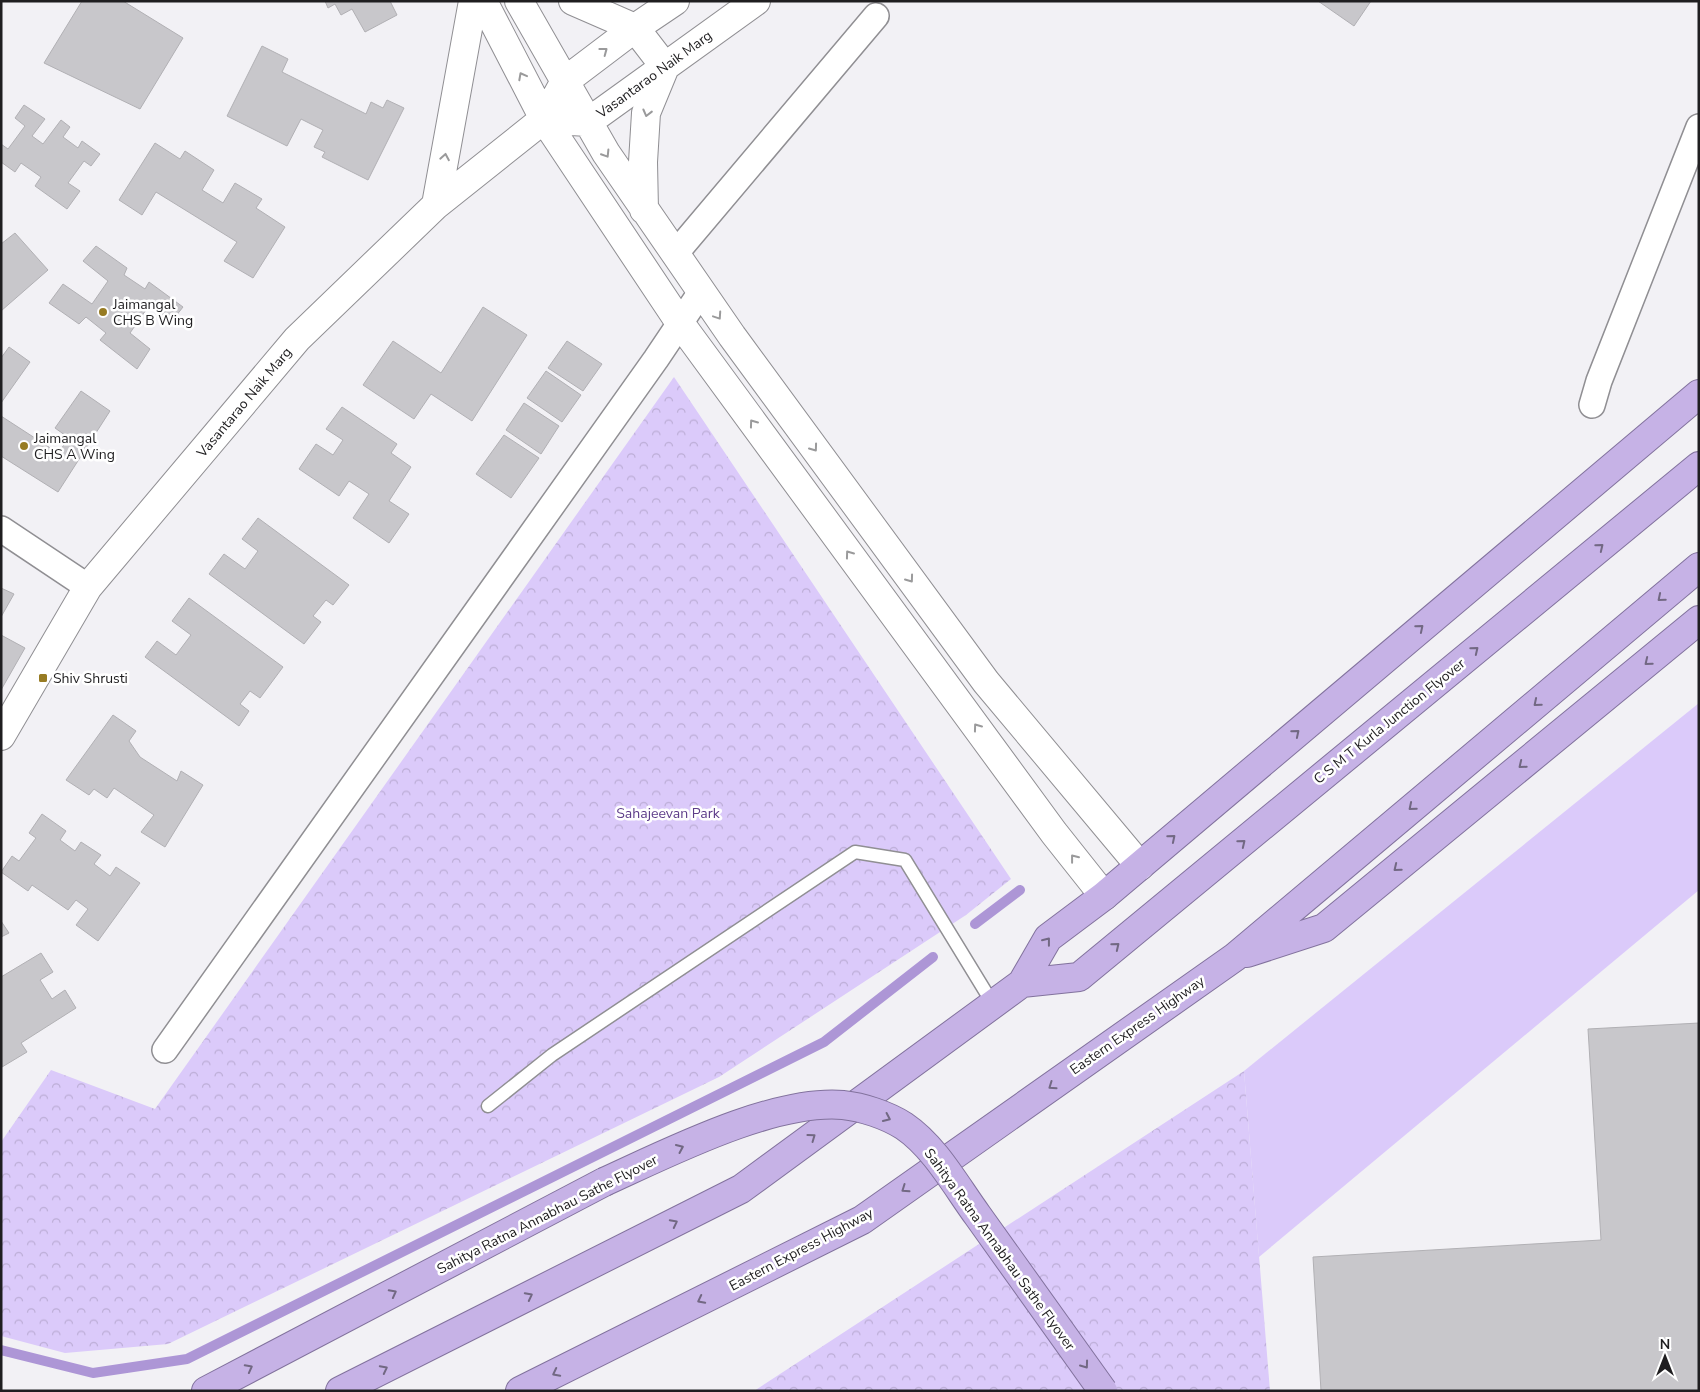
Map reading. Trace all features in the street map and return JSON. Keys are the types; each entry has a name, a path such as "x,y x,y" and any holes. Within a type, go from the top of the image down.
{"highway":[{"path":"340,1391 741,1189 1022,983 1048,938 1140,866 1699,394"},
{"name":"C S M T Kurla Junction Flyover","path":"1022,983 1078,977 1699,466"},
{"path":"1235,957 1699,567"},
{"path":"1235,957 1324,928 1699,620"},
{"name":"Eastern Express Highway","path":"520,1391 862,1220 1235,957"},
{"name":"Sahitya Ratna Annabhau Sathe Flyover","path":"206,1391 604,1182 703,1137 778,1113 810,1106 843,1105 876,1113 904,1126 922,1143 939,1163 1103,1391"}],"street":[{"path":"436,205 473,1"},
{"path":"483,1 544,119 680,323 1054,833 1104,896"},
{"path":"519,1 606,153 701,292 986,682 1140,866"},
{"path":"573,1 635,28 665,68 646,113 642,162 644,210"},
{"name":"Vasantarao Naik Marg","path":"1,736 88,587 297,339 436,205 544,119 565,81 635,28 675,1"},
{"name":"Vasantarao Naik Marg","path":"544,119 588,122 756,1"},
{"path":"675,254 876,16"},
{"path":"1592,405 1599,381 1699,127"},
{"path":"165,1050 701,292"},
{"path":"1,529 88,587"}],"lane":[{"path":"488,1106 552,1054 855,852 904,860 992,1004"}],"green space":[{"name":"Sahajeevan Park","path":"674,377 1011,879 966,915 719,1077 168,1344 65,1353 1,1336 1,1142 51,1070 155,1109"},
{"path":"1699,703 1699,890 1259,1257 1244,1071"},
{"path":"1244,1071 1270,1391 754,1391"}],"building":[{"path":"82,1 123,1 183,38 140,109 44,63"},
{"path":"325,1 390,1 397,15 365,32 352,9 341,15 335,4 328,8"},
{"path":"1318,1 1371,1 1354,26"},
{"path":"262,46 288,59 282,72 366,114 371,102 383,108 387,100 404,108 368,180 322,157 325,152 314,147 323,130 301,119 287,146 227,116"},
{"path":"24,105 45,119 32,136 43,144 61,120 70,127 63,137 78,148 82,141 100,154 91,166 84,161 68,183 80,191 67,209 35,186 41,177 21,163 15,172 1,162 1,144 8,149 25,126 15,118"},
{"path":"155,143 180,159 185,151 214,170 202,190 223,203 235,183 262,199 256,208 285,227 253,278 224,261 237,242 156,192 142,215 119,200"},
{"path":"15,233 48,270 1,311 1,244"},
{"name":"Jaimangal CHS B Wing","path":"96,246 127,268 124,275 145,289 149,282 183,307 172,321 148,307 130,333 150,349 137,369 100,340 106,333 86,317 79,324 49,303 63,284 92,304 108,281 83,261"},
{"path":"483,307 527,335 472,421 431,394 414,419 363,385 393,341 441,373"},
{"path":"567,341 602,364 583,391 548,368"},
{"path":"9,347 30,362 1,403 1,358"},
{"path":"546,371 581,395 562,422 527,398"},
{"name":"Jaimangal CHS A Wing","path":"81,391 110,411 58,492 1,456 1,416 58,453 69,438 55,428"},
{"path":"524,403 559,426 541,454 506,430"},
{"path":"342,407 397,444 391,453 411,467 389,501 409,514 389,543 353,518 369,494 349,481 339,496 299,469 316,444 333,455 343,440 326,429"},
{"path":"504,435 539,458 511,498 476,474"},
{"path":"258,518 349,585 333,605 326,600 313,616 321,622 304,644 209,574 224,554 245,569 258,551 242,539"},
{"path":"1,588 14,594 1,617"},
{"path":"189,598 283,667 260,698 250,691 240,704 249,711 239,726 145,657 157,641 176,655 191,635 172,621"},
{"path":"1,635 25,648 1,690"},
{"path":"113,715 136,731 129,741 140,757 177,781 181,771 203,785 165,847 141,832 154,815 114,788 107,798 94,789 89,795 66,780"},
{"path":"42,814 66,831 60,840 75,851 81,842 101,855 94,864 110,876 116,867 140,883 98,941 76,925 88,909 76,900 68,910 32,885 28,891 1,872 12,856 19,861 36,838 29,833"},
{"path":"1,921 9,933 1,937"},
{"path":"41,953 53,972 40,980 52,999 65,990 76,1008 21,1043 27,1052 2,1067 1,977"},
{"path":"1699,1023 1699,1391 1321,1391 1313,1257 1601,1240 1588,1029"}],"waterway":[{"path":"975,924 1020,890"},
{"path":"1,1350 93,1373 187,1359 824,1042 933,957"}],"place":[{"name":"Jaimangal CHS B Wing","path":"103,312"},
{"name":"Jaimangal CHS A Wing","path":"24,446"},
{"name":"Shiv Shrusti","path":"43,678"}]}
